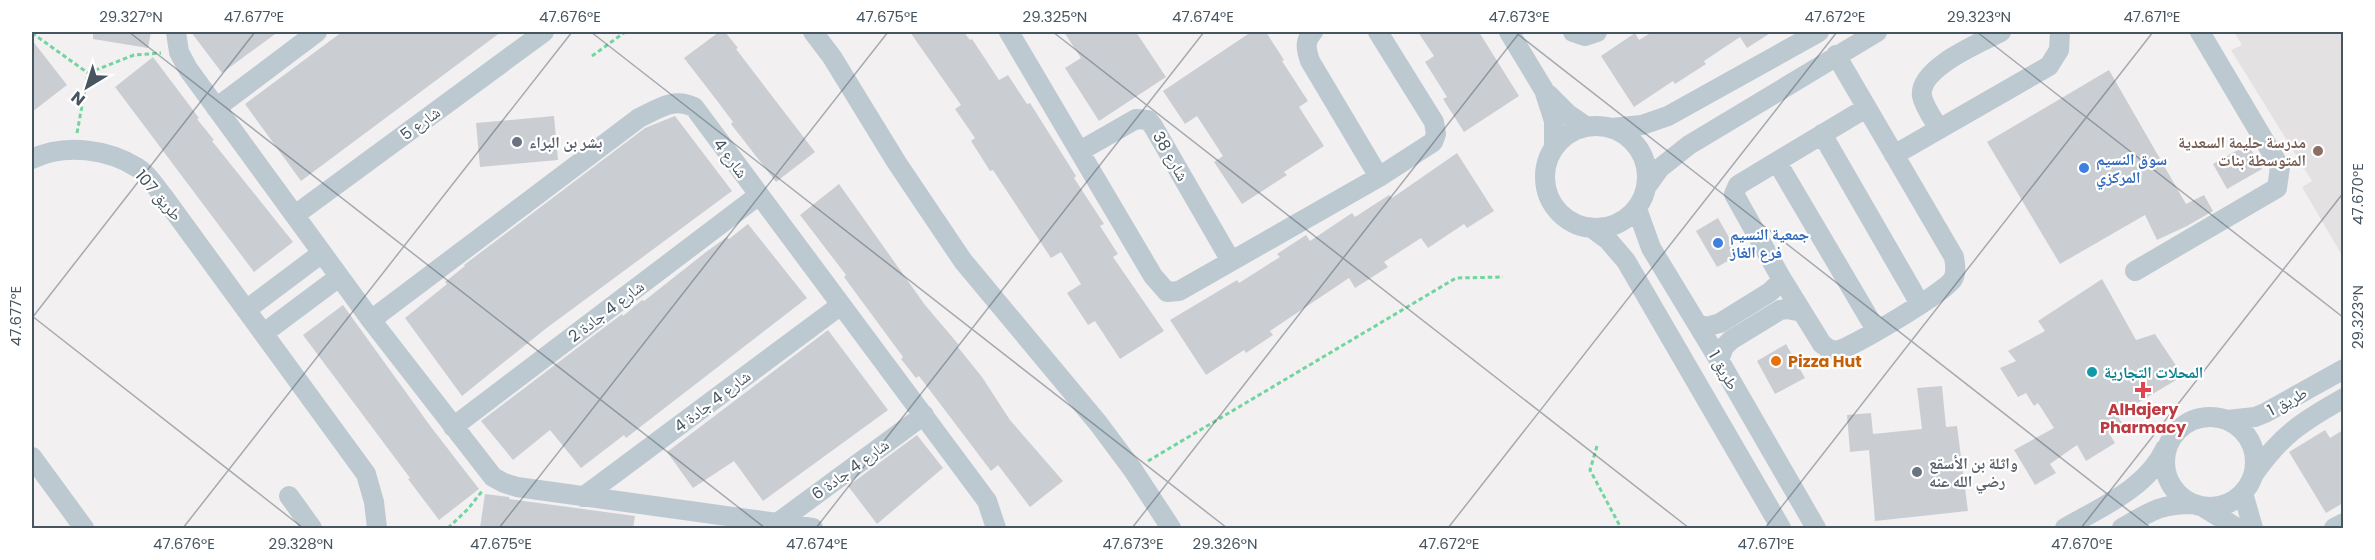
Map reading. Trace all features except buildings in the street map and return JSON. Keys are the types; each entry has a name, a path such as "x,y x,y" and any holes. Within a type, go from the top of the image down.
{"street":[{"path":"176,32 179,52 188,69 371,320 493,477 517,487 813,528"},
{"path":"216,108 317,32"},
{"name":"شارع 5","path":"295,215 544,32"},
{"path":"813,32 832,57 897,163 963,261 1098,423 1133,470 1171,528"},
{"path":"1010,32 1153,276 1167,292 1179,291 1379,177 1426,149 1433,142 1436,134 1434,122 1378,32"},
{"path":"1313,32 1308,36 1306,47 1310,61 1379,177"},
{"path":"1509,32 1544,90 1554,121 1554,147"},
{"path":"1573,32 1585,36 1597,32"},
{"path":"1544,90 1568,114 1587,126 1611,128 1641,125 1668,116 1819,32"},
{"path":"1587,126 1563,138 1554,147 1547,161 1545,177 1547,192 1554,206 1564,218 1578,226 1593,229 1610,227 1625,221 1637,209 1647,186 1660,168 1689,145 1877,32"},
{"path":"1939,129 1922,97 1923,85 1934,69 2001,32"},
{"path":"1894,155 2049,66 2059,50 2060,32"},
{"path":"2135,271 2277,188 2280,167 2200,32"},
{"path":"1836,56 1954,257 1956,268 1954,278 1945,289 1844,348 1828,349 1780,276 1734,194 1738,185 1866,108"},
{"name":"شارع 4","path":"371,320 639,118 670,102 683,102 694,107 924,415 987,501 996,528"},
{"name":"شارع 38","path":"1080,151 1136,119 1148,120 1231,261"},
{"path":"1611,128 1636,144 1644,157 1648,172 1647,186"},
{"path":"1822,134 1920,304"},
{"name":"طريق 107","path":"32,159 74,150 103,152 140,169 163,196 366,474 374,502 377,528"},
{"path":"1777,162 1876,330"},
{"name":"شارع 4 جادة 2","path":"453,427 759,195"},
{"name":"طريق 1","path":"1637,209 1651,248 1816,528"},
{"name":"طريق 1","path":"1593,229 1608,240 1626,261 1781,528"},
{"path":"246,310 322,254"},
{"path":"1697,324 1706,327 1720,323 1770,292 1779,283 1780,276"},
{"path":"264,333 339,277"},
{"name":"شارع 4 جادة 4","path":"583,497 841,305"},
{"path":"1719,360 1724,347 1731,340 1780,310 1803,312"},
{"name":"طريق 1","path":"2227,420 2255,417 2265,413 2343,369"},
{"name":"طريق 1","path":"2254,474 2269,452 2284,436 2343,398"},
{"name":"شارع 4 جادة 6","path":"776,524 924,415"},
{"path":"2065,528 2133,487 2153,471 2174,434 2184,424 2198,418 2212,416 2238,426 2250,442 2256,461 2254,474 2243,493 2232,502 2218,507 2173,504 2160,507 2122,528"},
{"path":"2167,447 2164,461 2166,476 2173,489 2183,499 2237,528"},
{"path":"32,457 84,528"},
{"path":"2243,493 2253,528"},
{"path":"289,496 312,528"},
{"path":"2334,528 2343,523"}],"path":[{"path":"592,56 625,32"},
{"path":"32,33 88,73"},
{"path":"88,73 134,55 179,52"},
{"path":"74,150 88,73"},
{"path":"1133,470 1456,278 1503,277"},
{"path":"1597,446 1590,470 1621,528"},
{"path":"448,528 468,509 493,477"}],"shaded area":[{"name":"مدرسة حليمة السعدية المتوسطة بنات","path":"2234,32 2343,32 2343,257 2302,187 2312,181 2231,50 2242,45"}],"place":[{"name":"بشر بن البراء","path":"517,142"},
{"name":"مدرسة حليمة السعدية المتوسطة بنات","path":"2318,151"},
{"name":"سوق النسيم المركزي","path":"2084,168"},
{"name":"جمعية النسيم فرع الغاز","path":"1718,243"},
{"name":"Pizza Hut","path":"1776,361"},
{"name":"المحلات التجارية","path":"2092,372"},
{"name":"AlHajery Pharmacy","path":"2143,390"},
{"name":"واثلة بن الأسقع رضي الله عنه","path":"1917,472"}]}
